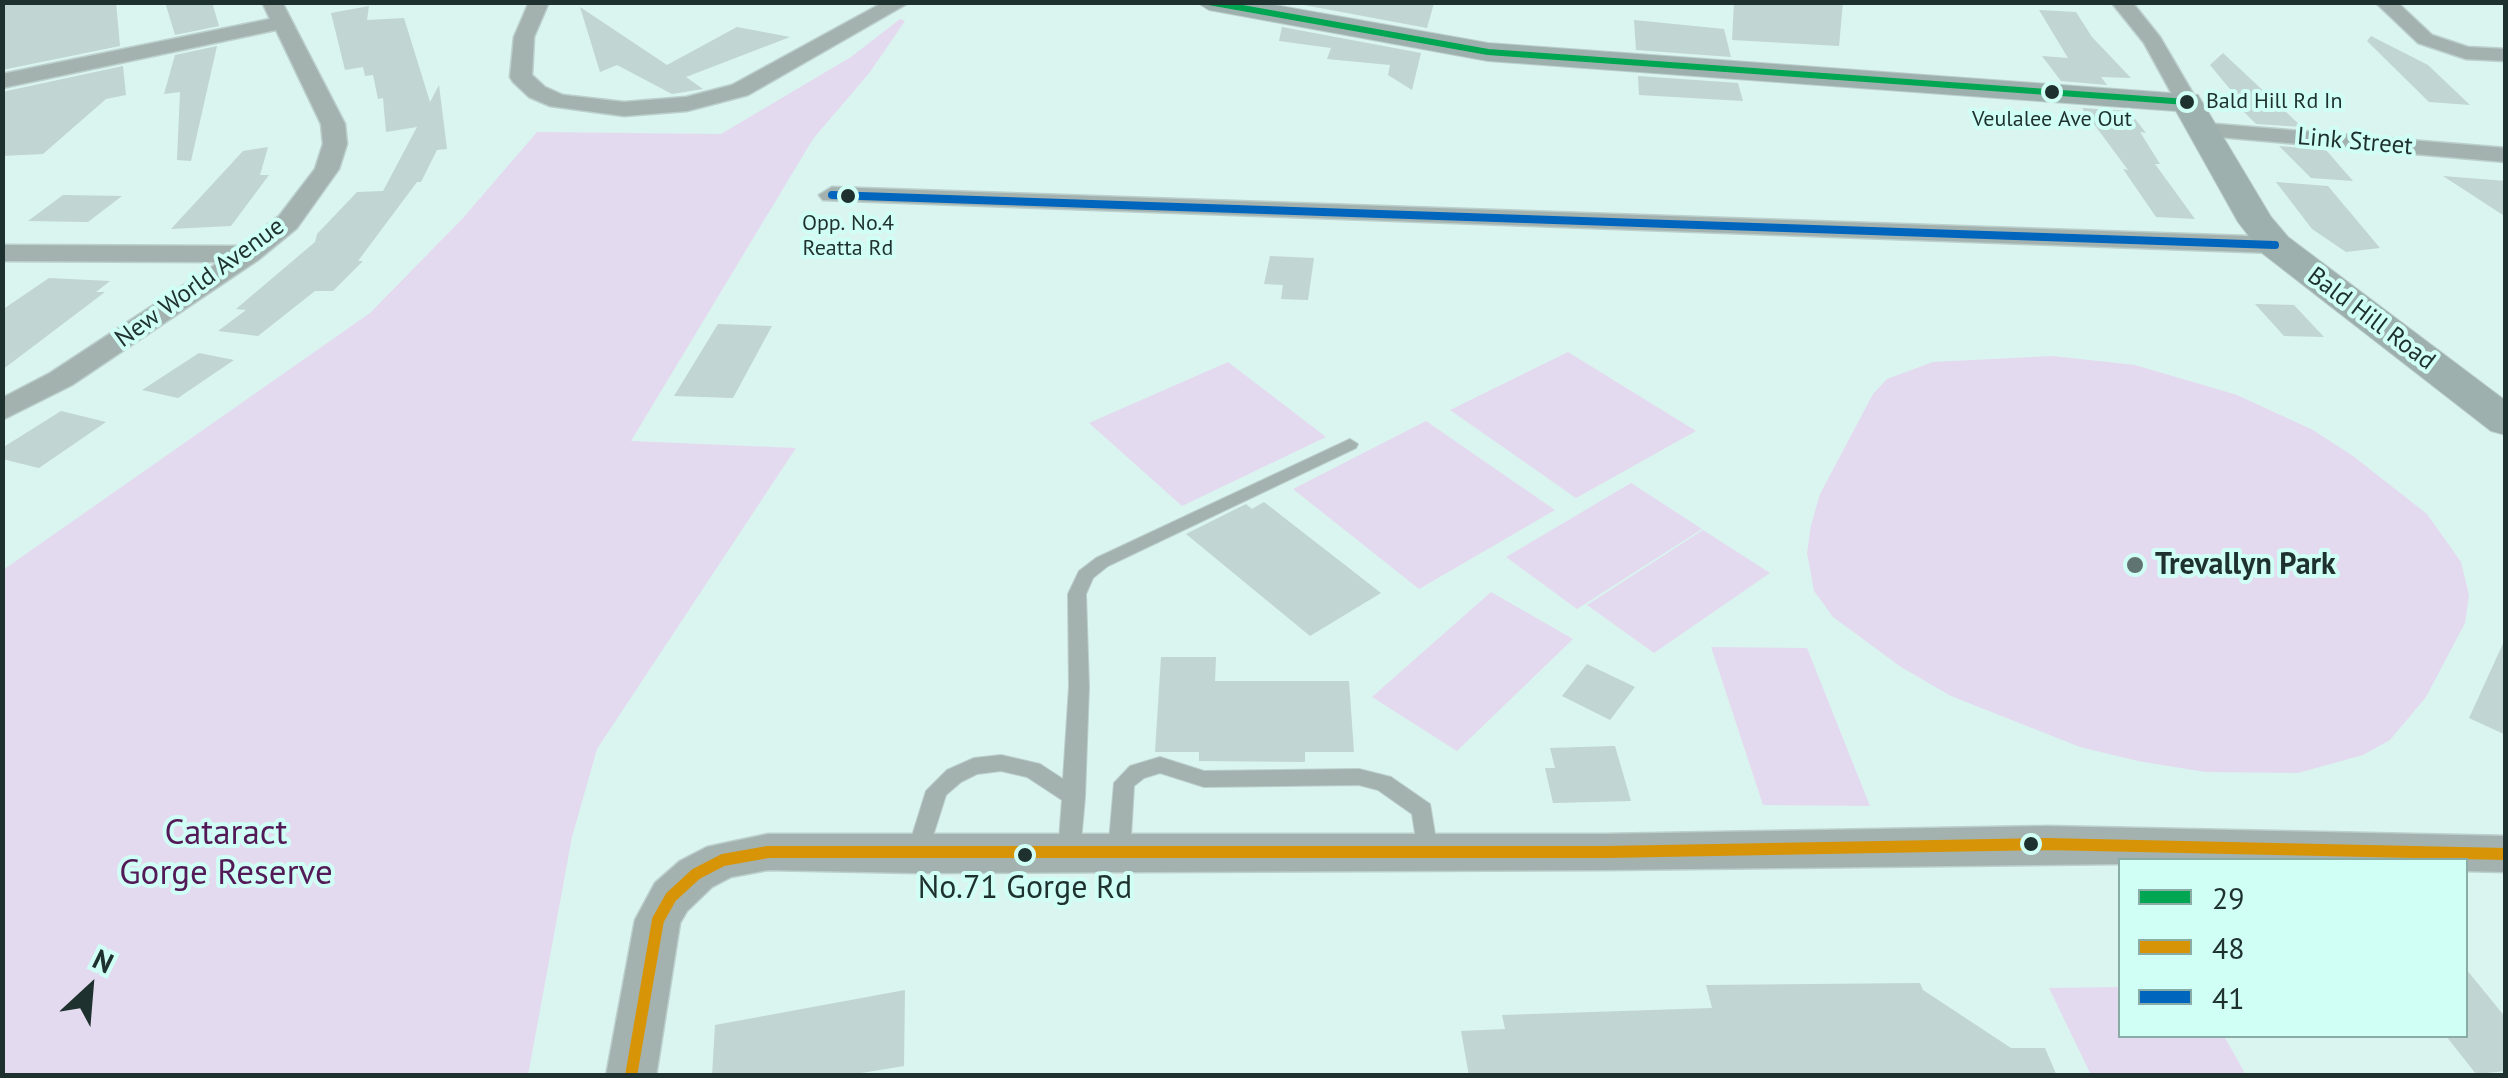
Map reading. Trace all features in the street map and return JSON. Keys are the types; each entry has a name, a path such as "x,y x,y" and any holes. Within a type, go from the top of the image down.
{"street":[{"path":"539,2 524,38 521,77 536,92 558,101 624,109 687,104 740,90 900,2"},
{"path":"1209,2 1488,52 2195,116"},
{"name":"Bald Hill Road","path":"2121,2 2153,41 2256,222 2275,246 2506,422"},
{"path":"2385,2 2425,39 2466,53 2502,56"},
{"path":"2414,2 2457,41 2502,56"},
{"path":"2,80 277,13"},
{"name":"New World Avenue","path":"2,411 76,369 248,254 288,222 327,169 334,144 333,124 277,13"},
{"name":"Link Street","path":"2195,116 2506,155"},
{"path":"832,196 2275,246"},
{"path":"2,253 248,254"},
{"path":"631,1076 658,920 672,897 696,874 710,867 768,852 1427,852 2046,844 2506,854"}],"lane":[{"path":"1069,853 1079,688 1077,594 1086,575 1102,562 1350,444"},
{"path":"917,855 937,792 974,766 1001,763 1032,770 1074,797"},
{"path":"1119,853 1124,783 1137,772 1160,765 1204,779 1359,777 1384,782 1422,810 1427,852"}],"green space":[{"name":"Cataract Gorge Reserve","path":"900,19 905,21 870,72 813,139 631,441 796,448 597,749 572,837 528,1075 3,1075 3,570 370,313 463,218 537,132 721,134 851,57"},
{"path":"1568,352 1696,431 1576,498 1450,410"},
{"name":"Trevallyn Park","path":"2052,356 2135,365 2237,395 2313,430 2427,514 2461,562 2469,595 2465,623 2426,697 2390,740 2363,755 2298,773 2205,772 2138,761 2080,747 1951,696 1901,667 1833,617 1814,591 1807,553 1811,525 1820,494 1873,394 1887,379 1933,362"},
{"path":"1228,362 1326,437 1182,506 1089,423"},
{"path":"1426,421 1555,510 1419,589 1293,489"},
{"path":"1631,483 1702,529 1577,609 1506,557"},
{"path":"1703,530 1770,573 1654,653 1587,605"},
{"path":"1491,592 1573,639 1457,751 1372,697"},
{"path":"1711,647 1807,648 1870,806 1763,805"},
{"path":"2118,987 2118,1038 2225,1038 2246,1075 2091,1075 2049,988"}],"building":[{"path":"116,2 120,46 2,70 2,5"},
{"path":"165,2 212,2 219,26 175,35"},
{"path":"1288,2 1373,4 1434,3 1427,28"},
{"path":"1734,2 1843,2 1839,46 1732,40"},
{"path":"369,6 367,20 404,18 430,102 439,85 447,149 437,150 421,182 417,182 358,261 363,261 333,291 315,291 258,336 218,331 246,310 236,309 315,242 317,234 357,192 383,191 417,127 386,132 383,98 378,99 373,75 365,76 363,67 345,70 331,13"},
{"path":"580,7 667,65 737,27 790,37 686,77 703,89 672,94 617,65 600,72"},
{"path":"2039,10 2076,12 2092,37 2131,78 2101,77 2107,85 2061,81 2042,56 2068,58"},
{"path":"1634,20 1724,29 1731,57 1636,50"},
{"path":"1282,27 1421,53 1412,90 1388,75 1390,65 1327,59 1331,48 1279,41"},
{"path":"2371,36 2428,65 2470,105 2429,102 2367,41"},
{"path":"217,46 191,161 177,160 180,92 164,94 175,55"},
{"path":"2223,53 2302,127 2256,124 2238,106 2244,106 2210,65"},
{"path":"123,66 126,95 106,99 43,154 2,156 2,92"},
{"path":"1638,76 1738,83 1743,101 1639,95"},
{"path":"2082,108 2129,111 2146,133 2140,132 2160,164 2155,164 2195,219 2156,217 2123,169 2128,170"},
{"path":"2279,146 2326,150 2353,181 2311,178"},
{"path":"268,147 260,175 269,175 231,226 171,229 243,151"},
{"path":"2443,176 2506,181 2506,217"},
{"path":"2276,182 2328,186 2380,248 2346,252 2312,229"},
{"path":"63,195 122,196 88,222 28,221"},
{"path":"1270,256 1314,258 1308,300 1281,299 1283,285 1264,284"},
{"path":"49,278 110,281 96,292 105,292 2,370 2,310"},
{"path":"2255,304 2294,305 2324,337 2284,336"},
{"path":"718,324 772,326 733,398 674,396"},
{"path":"199,353 234,360 178,398 142,390"},
{"path":"61,411 106,422 39,468 2,459 2,448"},
{"path":"1264,502 1381,593 1310,636 1186,534 1246,504 1252,509"},
{"path":"2506,637 2506,735 2469,718"},
{"path":"1161,657 1216,657 1215,681 1349,681 1354,752 1305,752 1305,762 1199,761 1199,752 1155,752"},
{"path":"1587,664 1635,687 1610,720 1562,696"},
{"path":"1615,746 1631,801 1553,803 1545,768 1555,768 1550,748"},
{"path":"2468,971 2506,1018 2506,1071 2476,1074 2448,1038 2468,1038"},
{"path":"1920,983 1923,990 2011,1048 2045,1048 2057,1076 1469,1076 1461,1031 1505,1029 1502,1015 1712,1008 1706,985"},
{"path":"905,990 904,1066 843,1076 712,1076 715,1025"}],"transit line":[{"name":"29","path":"1209,2 1488,52 2187,102"},
{"name":"41","path":"832,195 2275,245"},
{"name":"48","path":"631,1076 658,920 671,897 696,874 723,860 768,852 1605,852 2046,844 2506,854"}],"place":[{"name":"Veulalee Ave Out","path":"2052,92"},
{"name":"Bald Hill Rd In","path":"2187,102"},
{"name":"Opp. No.4 Reatta Rd","path":"848,196"},
{"name":"Trevallyn Park","path":"2135,565"},
{"name":"No.71 Gorge Rd","path":"1025,855"}]}
